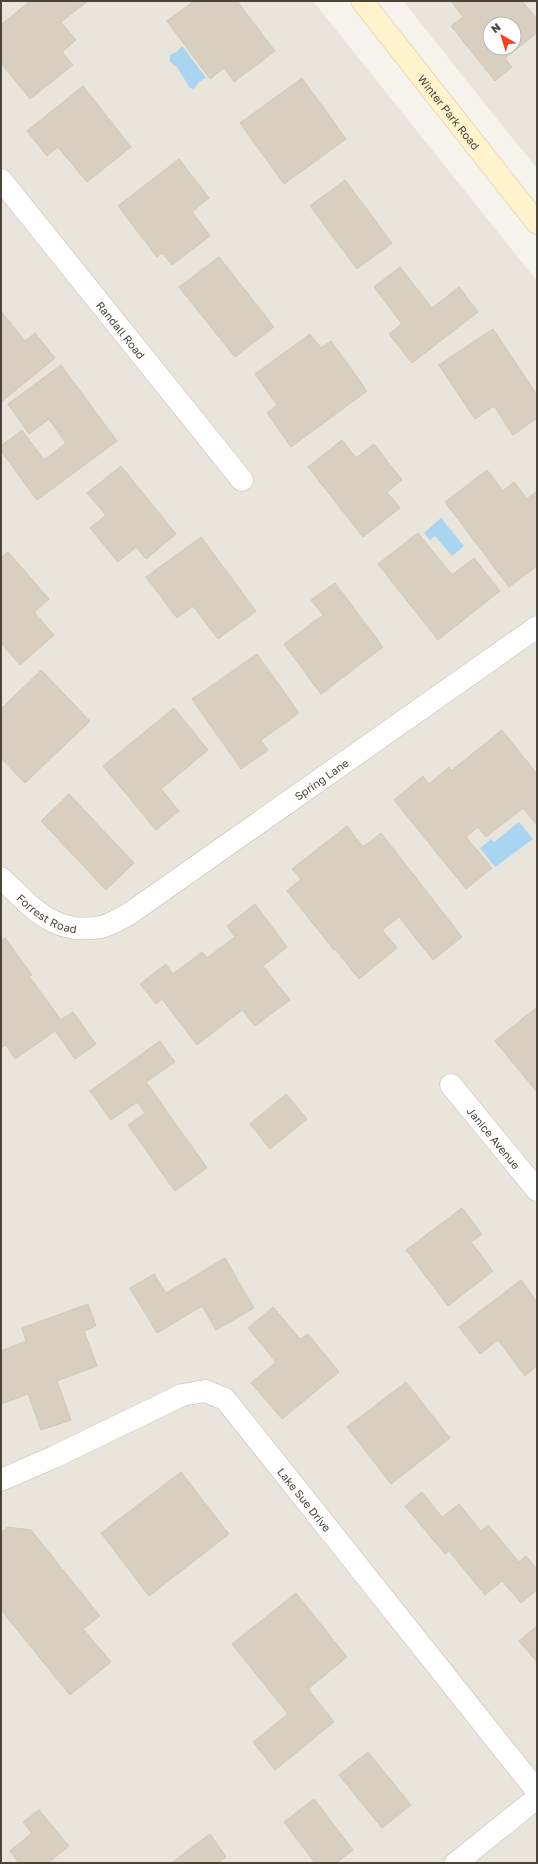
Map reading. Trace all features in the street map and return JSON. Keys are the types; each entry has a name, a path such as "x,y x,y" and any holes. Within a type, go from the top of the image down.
{"street":[{"name":"Winter Park Road","path":"362,1 537,223"},
{"name":"Randall Road","path":"1,180 242,480"},
{"name":"Spring Lane","path":"102,927 129,914 537,627"},
{"name":"Forrest Road","path":"1,878 42,916 70,928 102,927"},
{"name":"Janice Avenue","path":"451,1085 537,1190"},
{"name":"Lake Sue Drive","path":"1,1480 54,1457 182,1395 205,1391 225,1399 537,1791"},
{"path":"456,1863 537,1798"}],"shaded area":[{"path":"2,1 313,1 537,281 537,1863 1,1863"},
{"path":"403,1 537,1 537,168 509,134"}],"water":[{"path":"181,47 183,47 206,78 199,82 194,89 190,88 177,67 170,62 170,55 178,51"},
{"path":"441,518 464,546 452,556 435,536 430,540 424,533"},
{"path":"519,822 533,839 495,867 480,848 491,839 494,842"}],"building":[{"path":"30,1 88,1 61,22 76,40 62,52 73,65 30,99 1,63 1,25"},
{"path":"194,1 237,1 275,51 234,82 224,68 210,79 167,21"},
{"path":"451,1 522,1 537,19 537,33 522,45 522,16 482,16 482,56 508,56 505,58 512,67 495,81 451,26 463,17"},
{"path":"302,78 346,139 284,184 240,123"},
{"path":"83,86 131,147 87,182 58,147 47,156 27,131"},
{"path":"179,159 209,198 192,212 210,236 172,265 162,253 157,257 118,206"},
{"path":"345,180 392,243 357,269 310,206"},
{"path":"219,257 274,327 235,357 179,287"},
{"path":"400,267 432,308 459,287 478,312 412,363 389,334 402,324 374,287"},
{"path":"1,311 25,341 35,333 55,358 1,402"},
{"path":"493,329 537,395 537,418 513,435 494,406 475,419 439,365"},
{"path":"310,334 321,348 331,341 367,391 291,447 267,413 277,405 255,374"},
{"path":"61,365 117,441 37,500 1,451 1,446 22,430 44,460 66,443 49,419 29,434 8,404"},
{"path":"342,440 356,458 374,444 402,480 387,492 400,508 363,537 308,467"},
{"path":"121,466 176,534 146,559 136,547 118,562 90,528 106,515 87,493"},
{"path":"487,470 503,491 514,482 527,499 537,491 537,566 509,587 445,502"},
{"path":"418,533 452,575 474,558 500,591 438,640 378,564"},
{"path":"201,537 256,611 218,639 193,606 177,618 146,577"},
{"path":"8,552 49,599 34,612 54,635 20,665 1,643 1,558"},
{"path":"335,583 383,647 321,694 284,644 323,615 311,600"},
{"path":"257,654 299,713 261,740 268,750 241,769 192,699"},
{"path":"41,670 90,721 25,783 1,758 1,709"},
{"path":"174,708 208,750 161,789 179,811 156,830 103,766"},
{"path":"502,730 537,774 537,825 523,808 486,837 478,827 466,837 492,868 466,889 394,800 423,776 429,784 449,767 451,771"},
{"path":"69,794 134,863 106,890 41,821"},
{"path":"347,826 363,847 381,833 462,937 433,960 399,917 382,930 397,948 359,979 287,891 301,879 292,869"},
{"path":"255,904 287,947 263,966 290,1000 255,1026 242,1010 197,1045 162,999 156,1004 140,984 166,964 173,974 202,952 207,958 235,937 227,926"},
{"path":"5,938 32,975 29,976 61,1020 73,1012 96,1044 75,1059 55,1031 15,1059 6,1045 1,1048 1,941"},
{"path":"537,1007 537,1092 495,1041"},
{"path":"160,1041 175,1062 146,1082 207,1168 175,1191 128,1125 145,1113 137,1102 111,1120 90,1091"},
{"path":"286,1094 307,1119 270,1149 250,1124"},
{"path":"462,1208 482,1234 471,1242 493,1271 448,1306 406,1250"},
{"path":"225,1258 254,1308 216,1330 202,1306 157,1333 130,1288 154,1274 166,1293"},
{"path":"521,1280 537,1302 537,1366 525,1376 498,1340 480,1354 459,1327"},
{"path":"88,1304 96,1326 84,1331 97,1366 57,1381 71,1420 41,1430 28,1394 1,1404 1,1351 26,1341 22,1328"},
{"path":"273,1307 300,1339 308,1334 339,1372 282,1419 251,1383 276,1362 248,1328"},
{"path":"406,1382 450,1438 391,1484 347,1427"},
{"path":"181,1472 229,1534 149,1596 101,1533"},
{"path":"422,1492 442,1517 459,1504 481,1531 488,1525 519,1562 526,1556 537,1569 537,1590 521,1603 502,1581 485,1595 449,1551 445,1554 405,1506"},
{"path":"8,1527 31,1530 100,1616 83,1629 111,1662 70,1695 1,1610 1,1533"},
{"path":"296,1593 347,1657 308,1689 334,1722 275,1770 253,1742 288,1714 232,1644"},
{"path":"537,1626 537,1662 519,1641"},
{"path":"368,1752 411,1805 382,1828 339,1775"},
{"path":"314,1799 353,1850 336,1863 315,1863 284,1822"},
{"path":"39,1810 69,1846 48,1863 19,1863 10,1851 32,1833 23,1822"},
{"path":"210,1834 226,1857 218,1863 171,1863"}]}
